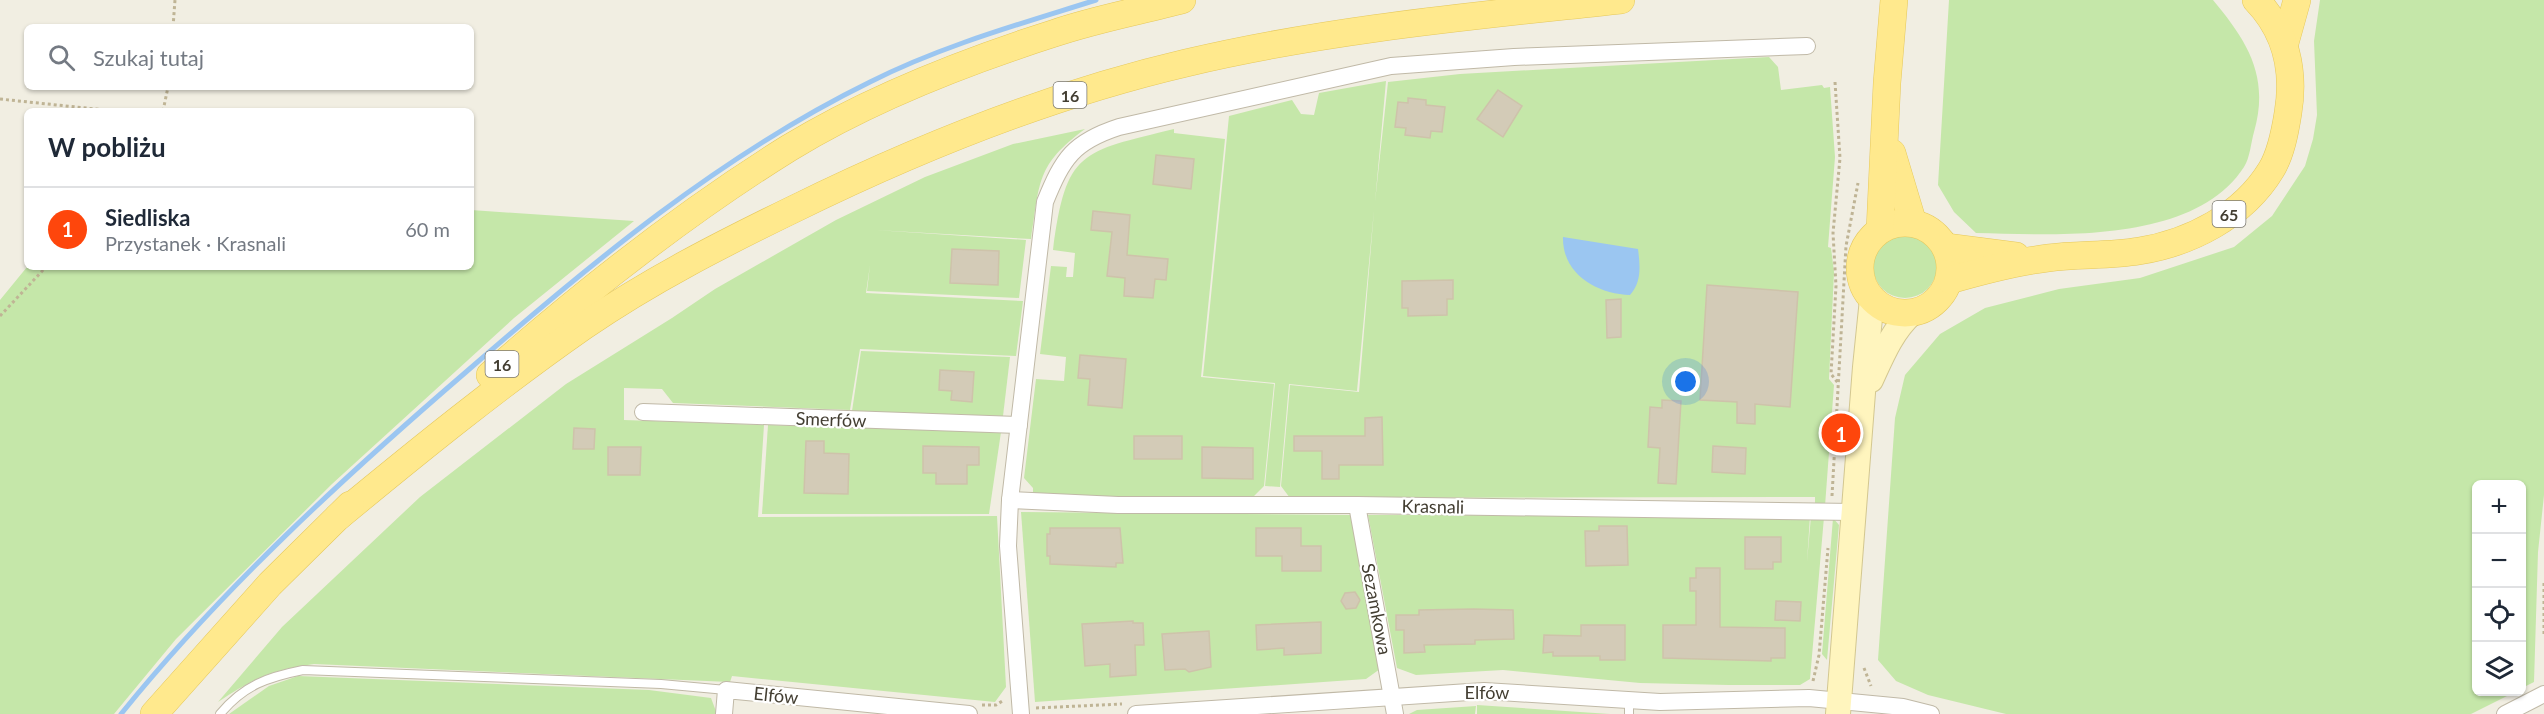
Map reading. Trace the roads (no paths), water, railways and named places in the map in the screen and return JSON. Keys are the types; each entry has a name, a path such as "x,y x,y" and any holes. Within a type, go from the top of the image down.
{"main road":[{"name":"16","path":"154,714 270,584 427,431 542,329 678,222 790,147 868,107 945,73 1056,32 1182,0"},
{"name":"16","path":"338,518 476,404 586,324 670,272 819,196 967,130 1063,97 1185,63 1320,35 1621,0"},
{"path":"1880,230 1894,0"},
{"path":"2256,0 2266,10 2285,44"},
{"name":"65","path":"1950,280 2047,258 2139,251 2192,238 2227,216 2254,193 2272,169 2284,136 2290,101 2290,74 2285,44 2297,0"},
{"path":"1885,125 1913,223"},
{"path":"1898,222 1913,223 1927,227 1938,236 1951,262 1950,280 1937,301 1912,313 1887,309 1872,299 1864,288 1860,274 1860,260 1865,246 1880,230 1898,222"},
{"path":"1946,248 2047,258"}],"street":[{"path":"1021,714 1008,546 1010,500 1045,202 1059,169 1076,147 1094,135 1119,127 1391,66 1503,57 1807,46"},
{"path":"1838,707 1872,299"},
{"path":"1864,399 1883,352 1901,323 1912,313"},
{"name":"Smerfów","path":"643,412 1019,425"},
{"name":"Krasnali","path":"1010,500 1118,505 1357,505 1855,512"},
{"name":"Sezamkowa","path":"1357,505 1394,696 1395,714"},
{"path":"724,714 726,690"},
{"name":"Elfów","path":"726,690 969,714"},
{"name":"Elfów","path":"1136,714 1484,691 1629,707 1809,698 1838,707 1903,707 1931,714"},
{"path":"2505,714 2544,694"}],"lane":[{"path":"220,714 248,689 268,677 303,670 649,684 726,690"}],"water":[{"path":"1563,237 1638,249 1640,267 1637,285 1630,295 1605,291 1584,280 1568,262"}],"waterway":[{"path":"121,714 201,622 330,493 513,331 659,214 762,143 870,82 925,57 1096,0"}],"place":[{"name":"Siedliska","path":"1841,433"}]}
